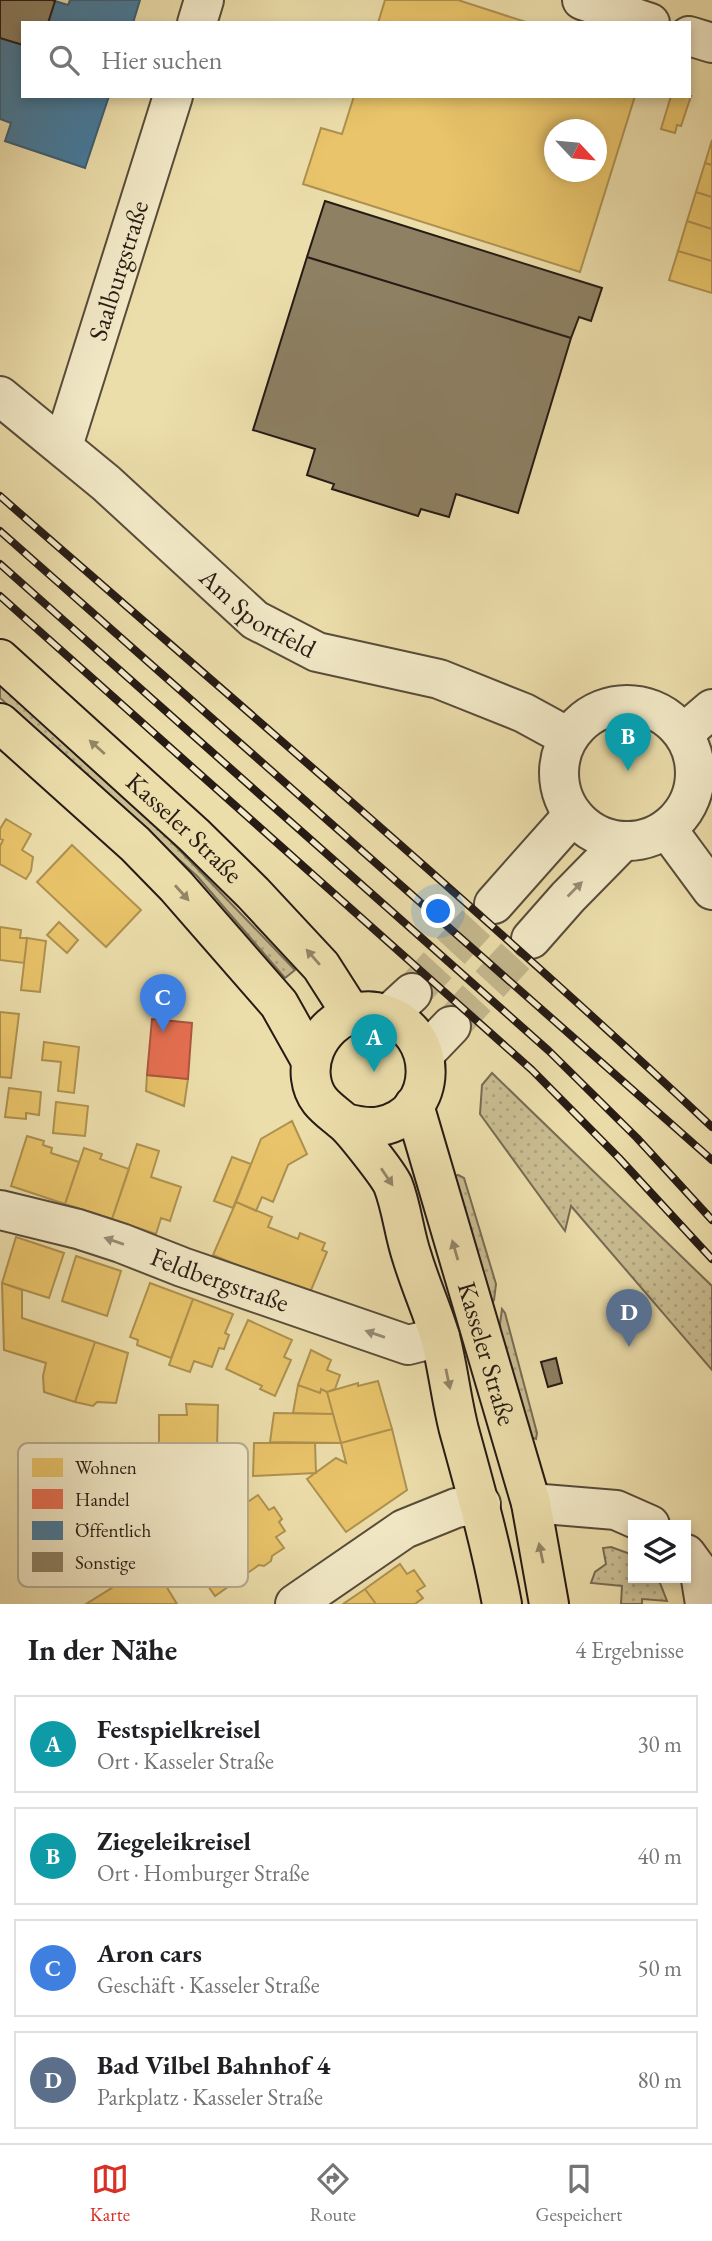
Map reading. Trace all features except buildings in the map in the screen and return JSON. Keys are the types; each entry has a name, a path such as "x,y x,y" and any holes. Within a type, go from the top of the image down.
{"main road":[{"name":"Kasseler Straße","path":"0,659 194,835 321,966 384,1007 407,1026 418,1038 425,1053"},
{"name":"Kasseler Straße","path":"2,726 135,844 176,886 279,1004 311,1061 311,1080 317,1098 329,1113 345,1123 392,1183 412,1258 440,1336 458,1428 481,1504 502,1604"},
{"path":"311,1061 318,1040 332,1023 384,1007"},
{"path":"345,1123 364,1128 383,1126 400,1118 414,1105 423,1088 425,1053"},
{"name":"Kasseler Straße","path":"414,1105 530,1503 550,1604"},
{"path":"481,1504 530,1503"}],"street":[{"path":"198,21 204,0"},
{"path":"582,0 644,21"},
{"path":"691,37 712,43"},
{"name":"Saalburgstraße","path":"63,446 172,98"},
{"name":"Am Sportfeld","path":"0,396 106,483 255,620 317,652 439,679 524,713 568,737"},
{"path":"639,705 664,714 684,733 693,752 697,774 693,795 683,814 667,830 646,839 622,842 604,838 586,829 573,815 561,790 559,763 568,737 587,717 611,706 639,705"},
{"path":"684,733 712,709"},
{"path":"494,904 573,815"},
{"path":"667,830 708,885"},
{"path":"531,939 622,842"},
{"path":"425,1053 451,1026"},
{"name":"Feldbergstraße","path":"0,1210 89,1232 408,1345 440,1336"},
{"path":"530,1503 616,1510 639,1520"},
{"path":"295,1604 404,1529 456,1508 481,1504"},
{"path":"691,1561 700,1573 705,1604"}],"shaded area":[{"path":"0,683 167,837 295,970 285,978 197,876 0,698"},
{"path":"492,1073 712,1286 712,1370 571,1206 565,1231 480,1114 482,1085"},
{"path":"458,1175 464,1178 496,1284 494,1300 488,1311 449,1177"},
{"path":"502,1309 537,1433 536,1439 530,1437 499,1331"},
{"path":"611,1547 628,1553 628,1583 660,1583 667,1601 642,1599 642,1604 621,1604 622,1586 591,1583 595,1572 606,1564 603,1548"}],"tunnel":[{"path":"412,993 494,904"},
{"path":"451,1026 531,939"}],"railway":[{"path":"0,496 448,887 712,1127"},
{"path":"0,531 712,1160"},
{"path":"0,564 549,1051 637,1138 712,1220"},
{"path":"0,596 532,1070 619,1158 712,1259"}],"place":[{"name":"Ziegeleikreisel","path":"628,771"},
{"name":"Aron cars","path":"163,1032"},
{"name":"Festspielkreisel","path":"374,1072"},
{"name":"Bad Vilbel Bahnhof 4","path":"629,1347"}]}
